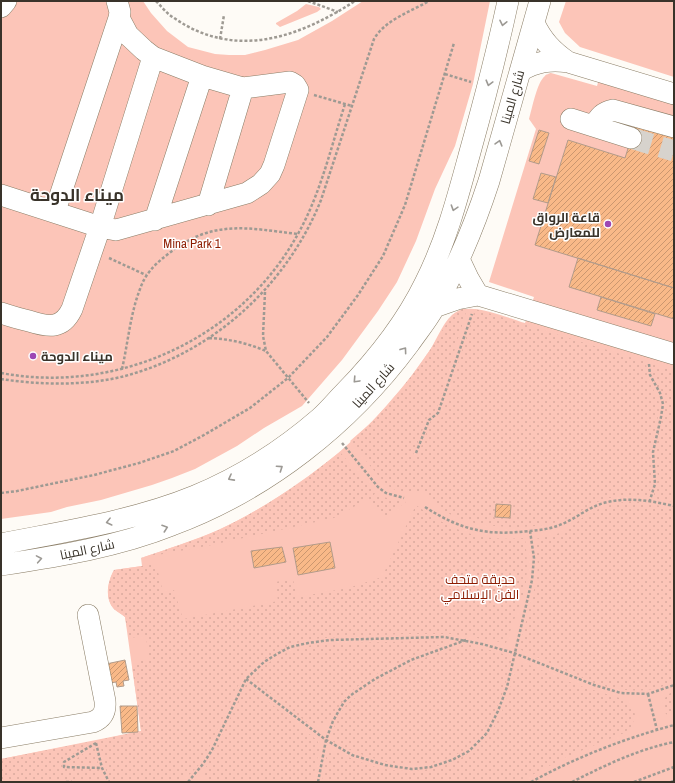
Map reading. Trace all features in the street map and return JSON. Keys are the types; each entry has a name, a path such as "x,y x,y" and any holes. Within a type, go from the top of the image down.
{"street":[{"path":"1,7 6,1"},
{"name":"شارع المينا","path":"1,544 106,523 154,510 196,495 255,466 326,424 363,373 396,332 412,308 426,282 444,239 457,198 499,45 508,1"},
{"name":"شارع المينا","path":"1,565 80,552 142,536 173,525 231,498 285,465 326,424 379,381 399,357 434,307 459,259 480,208 540,1"},
{"path":"1,195 55,211 100,227 116,230 156,220 247,193 261,184 270,174 298,90 295,85 290,82 243,88 202,76 153,56 128,35 118,9"},
{"path":"55,211 118,9"},
{"path":"534,23 547,46 568,62"},
{"path":"499,45 523,62 531,65 543,61 556,60 568,62 674,94"},
{"path":"1,313 43,326 58,325 69,316 100,227 153,56"},
{"path":"156,220 202,76"},
{"path":"208,205 243,88"},
{"path":"594,126 601,115 606,111 613,110 674,127"},
{"path":"571,119 631,138"},
{"path":"459,259 478,295"},
{"path":"434,307 457,299 478,295 674,354"},
{"path":"1,738 93,722 104,714 106,708 105,701 88,615"}],"path":[{"path":"156,1 172,17 195,31 220,39 246,42 273,38 300,30 338,12 355,1"},
{"path":"308,1 338,12"},
{"path":"1,379 25,383 58,384 97,381 125,376 185,353 235,320 265,292 292,256 313,220 374,39 377,34 387,24 429,1"},
{"path":"220,39 224,15"},
{"path":"1,493 94,475 139,463 174,451 250,408 288,378 331,331 358,295 383,256 405,205 454,43"},
{"path":"445,74 488,87"},
{"path":"298,90 352,106"},
{"path":"1,373 30,377 57,378 122,370 184,346 224,319 244,303 261,285 285,255 298,234 315,201 345,104"},
{"path":"122,370 136,301 146,275 160,260 178,246 190,239 220,229 238,228 298,234"},
{"path":"92,250 146,275"},
{"path":"265,292 263,336 266,351 378,487 386,493 404,498"},
{"path":"416,453 429,420 438,413 478,295"},
{"path":"209,338 228,339 248,344 266,351"},
{"path":"650,500 655,484 653,452 661,417 662,404 660,393 650,375 650,362 654,348"},
{"path":"425,507 447,520 461,526 482,531 507,534 549,529 607,502 628,499 650,500 674,506"},
{"path":"246,679 326,740 352,755 397,768 412,769 431,768 452,760 469,751 487,733 507,687 532,580 534,558 530,531"},
{"path":"188,782 212,750 246,679 264,662 277,654 290,647 308,643 330,640 444,637 467,640 514,654 594,685 621,693 648,694 674,685"},
{"path":"318,782 326,740 333,721 344,702 375,679 411,660 467,640"},
{"path":"648,694 657,730"},
{"path":"531,782 585,755 615,743 674,725"},
{"path":"572,782 621,758 674,742"},
{"path":"102,768 64,767 64,762 96,743 102,768 109,782"},
{"path":"634,782 674,767"},
{"path":"66,782 72,782"}],"green space":[{"name":"Mina Park 1","path":"1,1 143,1 151,13 167,31 188,47 215,54 245,55 298,40 332,21 363,1 490,1 473,84 455,146 435,189 416,241 397,282 342,360 302,406 237,446 195,469 172,478 101,500 51,512 1,519"},
{"path":"566,1 674,1 674,77 580,47 565,33 559,22"},
{"path":"306,4 319,7 321,9 280,27 276,24 297,11"},
{"name":"حديقة متحف الفن الإسلامي","path":"603,65 674,87 674,782 1,782 1,759 141,731 125,617 114,609 108,595 110,579 114,570 142,566 141,558 218,530 290,490 313,473 355,438 413,375 433,345 445,323 453,314 464,309 481,310 525,323 534,297 489,282 536,129 529,119 535,96 542,79 550,73 597,86"},
{"path":"462,309 467,309 435,414 427,418 413,455 417,457 431,420 434,422 441,419 475,309 646,362 648,380 658,398 660,409 650,451 652,481 649,496 617,496 595,503 572,517 554,523 539,526 506,527 490,526 460,519 445,511 422,491 414,492 395,490 384,481 350,441 373,421 393,399 430,350 452,315"},
{"path":"651,364 674,371 674,502 653,498 658,478 655,448 665,405 651,375"},
{"path":"340,452 375,493 374,495 406,502 385,517 366,500 334,518 207,546 141,558 200,538 235,522 282,494"},
{"path":"629,501 643,502 674,509 674,682 665,686 645,690 616,689 596,684 519,649 536,582 538,566 535,539 551,536 565,531 586,515 605,506"},
{"path":"416,505 442,522 467,533 494,538 525,538 527,576 525,589 506,643 453,634 406,634 306,640 287,647 258,663 248,672 239,684 205,756 189,775 176,782 111,782 107,774 99,740 141,731 132,665 137,664 136,660 142,660 146,663 149,660 146,636 129,638 125,617 114,609 109,600 109,584 114,570 156,564 163,592 174,590 183,619 278,601 275,582 293,579 297,597 348,588 382,577"},
{"path":"452,640 400,662 374,675 351,692 332,716 321,724 314,724 305,721 250,678 265,665 281,655 298,648 317,644"},
{"path":"466,644 512,657 505,686 498,706 488,724 482,733 470,745 457,755 442,761 411,765 379,760 363,755 332,741 331,738 334,726 345,707 353,699 397,670 424,658"},
{"path":"522,662 577,685 626,700 634,709 635,716 632,726 624,733 566,757 519,782 322,782 327,752 331,750 380,768 412,771 443,766 471,752 483,741 498,720 517,666"},
{"path":"246,684 317,740 320,747 312,782 204,782 204,771"},
{"path":"674,691 674,718 666,714 663,704 665,698"},
{"path":"89,742 90,744 61,761 63,769 99,769 104,782 67,780 42,782 1,782 1,759"},
{"path":"94,746 98,763 69,764"}],"building":[{"name":"قاعة الرواق للمعارض","path":"637,120 674,132 674,288 535,245 568,140 625,158"},
{"path":"539,130 549,133 539,164 529,161"},
{"path":"541,173 556,177 548,203 533,199"},
{"path":"578,258 674,288 674,319 569,287"},
{"path":"601,297 655,314 651,326 597,310"},
{"path":"496,504 511,505 510,518 495,517"},
{"path":"330,542 335,568 298,575 293,548"},
{"path":"282,547 286,562 254,568 251,551"},
{"path":"125,660 129,680 123,681 124,686 117,687 116,682 110,683 106,664"},
{"path":"120,706 137,706 138,732 122,733"}],"tunnel":[{"path":"631,138 674,151"}],"place":[{"name":"قاعة الرواق للمعارض","path":"608,224"},
{"name":"ميناء الدوحة","path":"33,356"}],"district":[{"name":"ميناء الدوحة","path":"77,195"}]}
